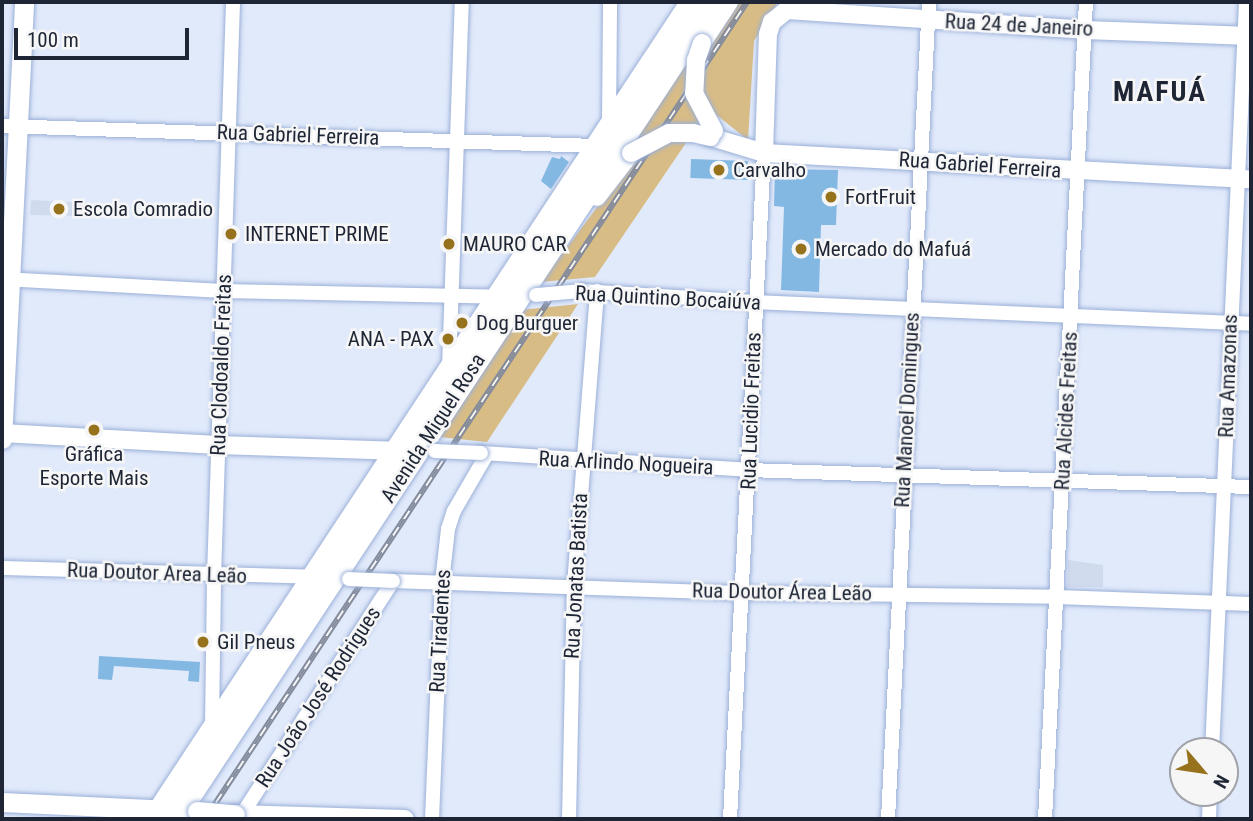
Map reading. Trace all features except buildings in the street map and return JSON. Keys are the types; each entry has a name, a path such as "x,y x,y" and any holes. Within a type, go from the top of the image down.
{"main road":[{"path":"2,439 10,126 24,2"},
{"name":"Avenida Miguel Rosa","path":"173,814 332,578 395,451 690,2"},
{"name":"Avenida Miguel Rosa","path":"173,814 212,728 332,578 426,451 528,296 552,245 714,2"},
{"path":"2,802 173,814 404,819"}],"street":[{"name":"Rua Clodoaldo Freitas","path":"212,728 214,576 233,2"},
{"path":"449,369 462,2"},
{"path":"609,124 610,2"},
{"path":"716,136 694,93 696,60 702,43 729,2"},
{"name":"Rua Alcides Freitas","path":"1045,819 1086,2"},
{"name":"Rua Amazonas","path":"1213,737 1230,322 1245,179 1247,2"},
{"name":"Rua 24 de Janeiro","path":"787,10 929,11 1085,30 1248,35"},
{"name":"Rua Lucidio Freitas","path":"730,819 744,593 768,34 772,22 787,10"},
{"name":"Rua Manoel Domingues","path":"888,819 900,594 903,475 929,11"},
{"name":"Rua Gabriel Ferreira","path":"10,126 595,146"},
{"name":"Rua Gabriel Ferreira","path":"552,245 580,218 631,153 668,133 716,136 764,153 1245,179"},
{"name":"Rua Quintino Bocaiúva","path":"7,279 223,291 451,298 597,291 755,302 1251,324"},
{"name":"Rua Jonatas Batista","path":"569,819 574,585 597,291"},
{"name":"Rua Arlindo Nogueira","path":"2,433 218,445 484,453 748,470 1251,486"},
{"name":"Rua Tiradentes","path":"432,819 442,582 448,529 484,453"},
{"name":"Rua Doutor Area Leão","path":"2,568 332,578"},
{"name":"Rua Doutor Área Leão","path":"332,578 744,593 1057,597 1251,604"},
{"name":"Rua João José Rodrigues","path":"239,816 393,581"}],"shaded area":[{"path":"736,2 778,2 754,41 748,140 709,109 595,277 541,282 637,154 636,138 690,52"},
{"name":"Escola Comradio","path":"31,200 88,203 88,216 30,215"},
{"path":"578,304 487,442 439,437 521,310"},
{"path":"1068,560 1103,565 1103,587 1067,587"}],"railway":[{"path":"205,819 747,2"}],"place":[{"name":"Carvalho","path":"719,170"},
{"name":"FortFruit","path":"831,197"},
{"name":"Escola Comradio","path":"59,209"},
{"name":"INTERNET PRIME","path":"231,234"},
{"name":"MAURO CAR","path":"449,244"},
{"name":"Mercado do Mafuá","path":"801,249"},
{"name":"Dog Burguer","path":"462,323"},
{"name":"ANA - PAX","path":"448,339"},
{"name":"Gráfica Esporte Mais","path":"94,430"},
{"name":"Gil Pneus","path":"203,642"}],"district":[{"name":"MAFUÁ","path":"1160,92"}]}
